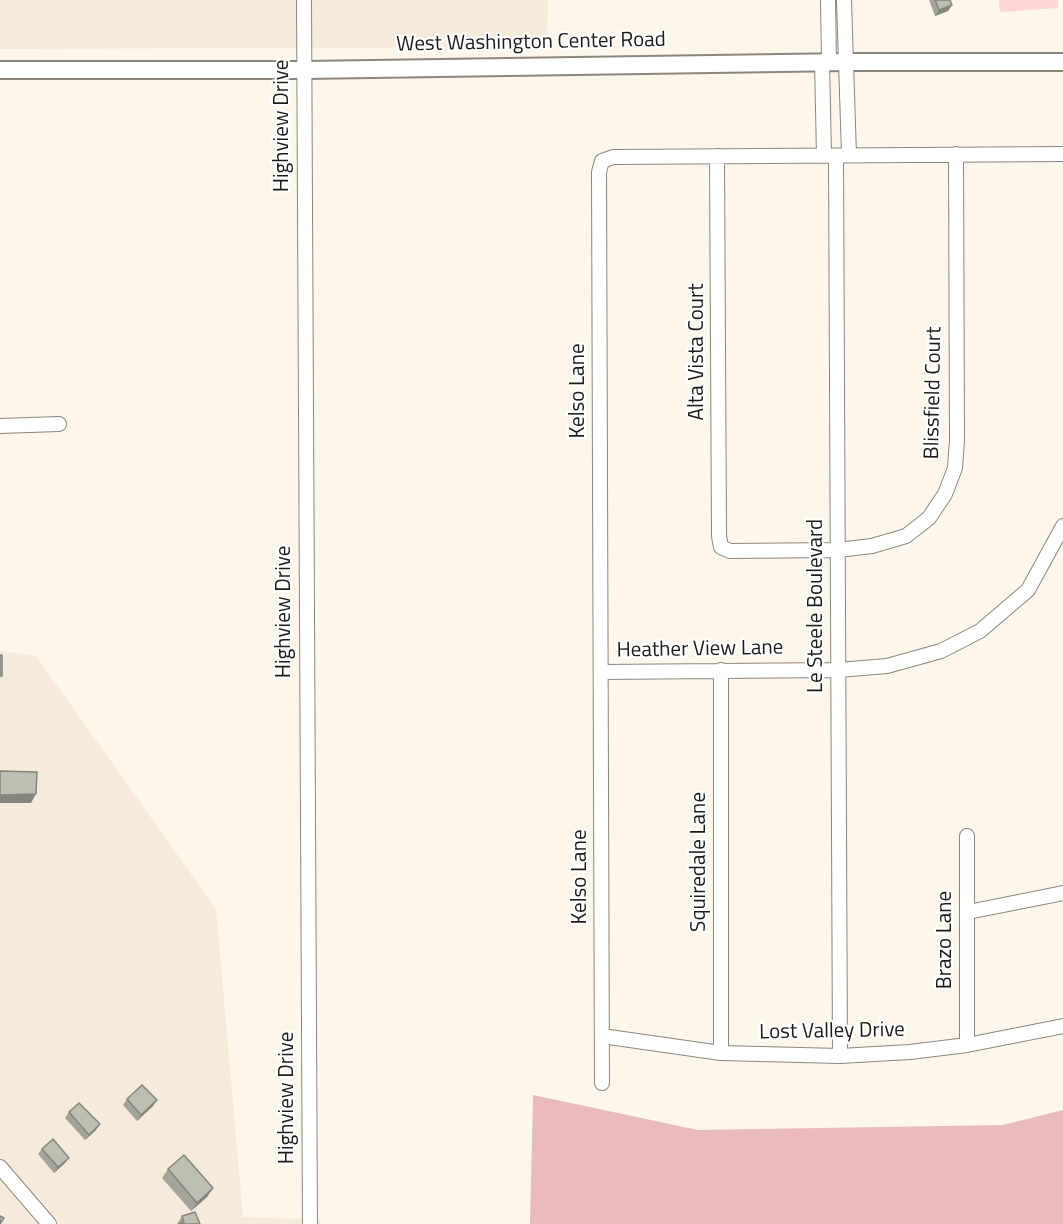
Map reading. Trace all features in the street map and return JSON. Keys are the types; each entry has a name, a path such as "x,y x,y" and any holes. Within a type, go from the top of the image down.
{"main road":[{"name":"West Washington Center Road","path":"0,70 304,70 826,62 1063,62"}],"street":[{"name":"Highview Drive","path":"304,0 310,1224"},
{"name":"Le Steele Boulevard","path":"828,0 826,62 836,156 840,1056"},
{"name":"Le Steele Boulevard","path":"836,156 848,62 844,0"},
{"name":"Blissfield Court","path":"721,547 730,552 838,550 872,546 906,536 929,518 945,494 955,468 957,440 956,154"},
{"name":"Kelso Lane","path":"602,1083 599,172 602,161 613,157 1063,154"},
{"name":"Alta Vista Court","path":"717,156 721,547"},
{"path":"0,426 59,424"},
{"name":"Heather View Lane","path":"601,672 838,670 887,666 941,651 981,631 1028,590 1063,526"},
{"name":"Squiredale Lane","path":"721,670 721,1053"},
{"name":"Brazo Lane","path":"967,836 967,1045"},
{"path":"968,912 1063,893"},
{"name":"Lost Valley Drive","path":"602,1036 721,1053 840,1056 910,1052 967,1045 1063,1026"},
{"path":"0,1167 49,1224"}],"shaded area":[{"path":"0,0 548,0 547,47 0,49"},
{"path":"999,0 1058,0 1058,8 1000,12"},
{"path":"0,651 36,656 216,909 243,1217 320,1220 320,1224 0,1224"},
{"path":"533,1095 698,1130 1003,1125 1063,1110 1063,1224 530,1224"}],"building":[{"path":"935,0 950,0 952,5 939,10"},
{"path":"0,655 2,655 2,676 0,676"},
{"path":"0,771 37,772 36,794 0,795"},
{"path":"142,1085 157,1100 141,1115 127,1099"},
{"path":"79,1103 100,1124 89,1135 69,1112"},
{"path":"53,1139 69,1158 58,1167 42,1149"},
{"path":"184,1155 213,1188 197,1203 168,1169"},
{"path":"195,1212 200,1224 179,1224 184,1222 182,1216"}]}
